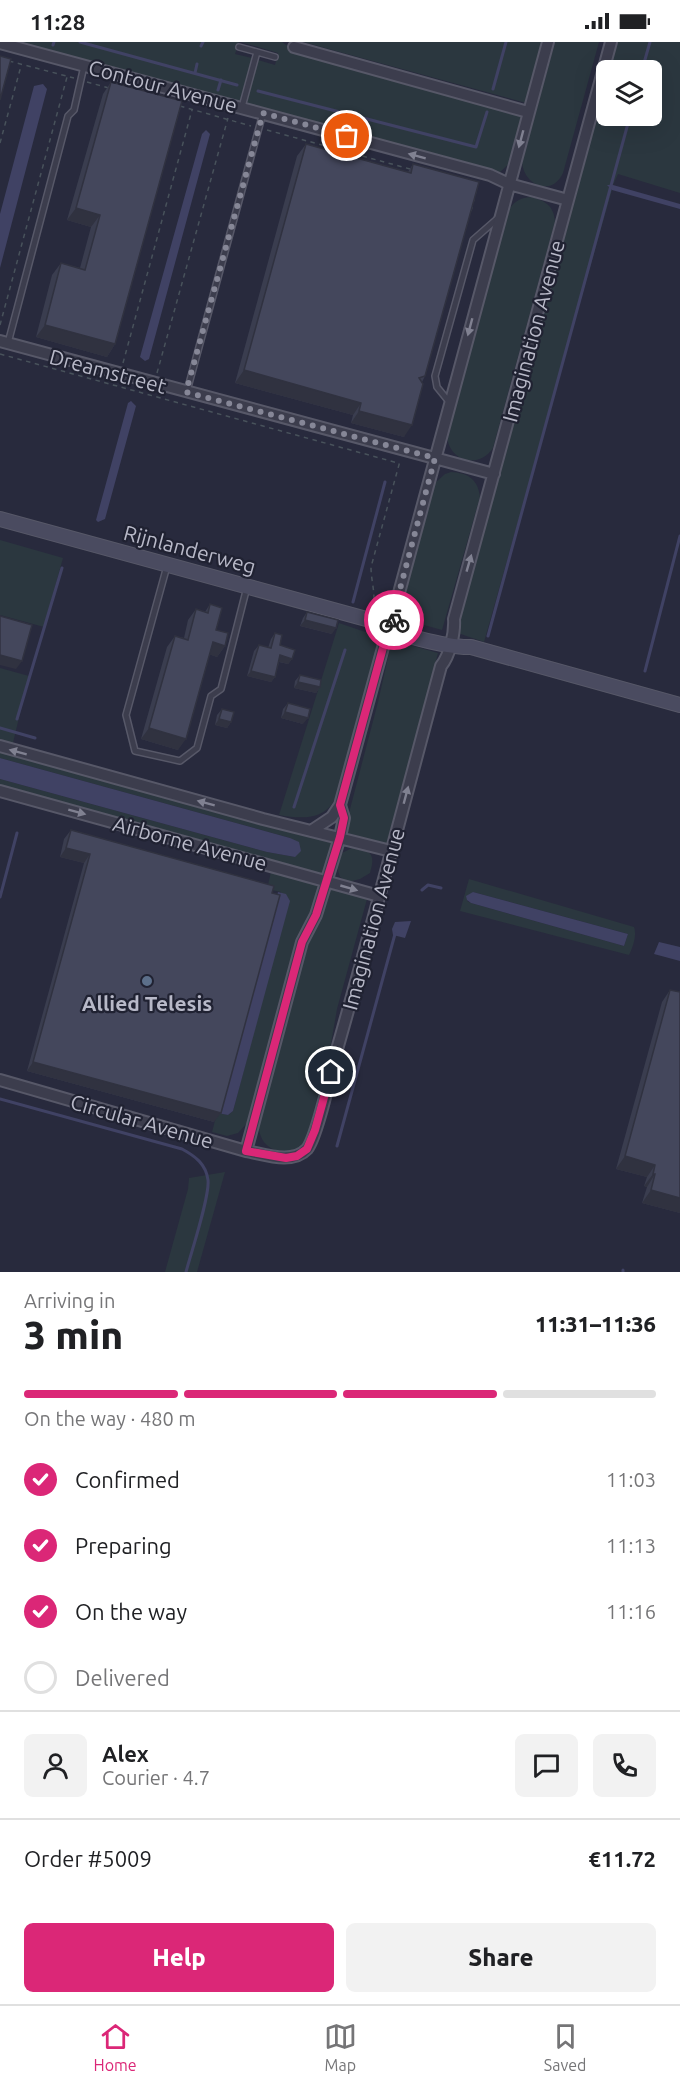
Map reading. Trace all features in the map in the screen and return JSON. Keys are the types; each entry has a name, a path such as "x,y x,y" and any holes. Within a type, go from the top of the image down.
{"street":[{"path":"311,831 332,817 340,805 390,625 391,610 396,604 548,42"},
{"name":"Imagination Avenue","path":"286,1158 297,1156 307,1149 315,1130 441,666 446,660 448,626 454,619 611,42"},
{"name":"Contour Avenue","path":"0,43 490,175 509,184 568,200"},
{"path":"294,47 528,112"},
{"name":"Dreamstreet","path":"4,342 494,474"},
{"name":"Rijnlanderweg","path":"0,519 370,620 379,618 390,625 447,640 459,639 471,647 680,705"},
{"name":"Airborne Avenue","path":"0,746 391,851"},
{"name":"Airborne Avenue","path":"0,791 379,896"},
{"path":"246,1151 302,942 316,915 328,882 344,818 340,805"},
{"name":"Circular Avenue","path":"0,1080 246,1151 286,1158"}],"lane":[{"path":"239,47 275,57"},
{"path":"242,107 257,52"},
{"path":"4,342 68,116 74,110 84,64"},
{"path":"186,392 263,113"},
{"path":"450,403 437,387 435,376 473,240 499,218"},
{"path":"167,565 126,715 135,751 180,761 197,748 212,696 221,689 247,586"}],"path":[{"name":"Contour Avenue","path":"0,59 114,89"},
{"path":"0,143 21,65"},
{"path":"0,325 68,77"},
{"name":"Contour Avenue","path":"181,106 409,168"},
{"path":"120,374 192,109"},
{"path":"154,384 228,118"},
{"path":"468,220 478,187 473,171"},
{"name":"Dreamstreet","path":"0,354 400,463"},
{"path":"370,620 375,601 371,567 403,450"}],"shaded area":[{"path":"7,42 239,42 235,54 252,58 241,100 237,103"},
{"path":"241,42 282,42 299,54 522,115 509,164 500,172 491,172 249,106 247,101 258,60 275,65 278,53"},
{"path":"303,42 542,42 526,103"},
{"path":"555,42 599,42 563,173 552,185 539,186 528,177 522,162"},
{"path":"616,42 680,42 680,193 618,174 613,185 608,186 612,190 484,642 455,632 596,117 596,126 662,126 662,60 612,60"},
{"path":"531,197 541,200 551,208 555,222 493,448 480,459 466,460 453,452 447,437 508,212 517,201"},
{"path":"451,472 471,478 477,486 480,497 442,630 399,618 435,483"},
{"path":"0,540 63,558 44,627 0,615"},
{"path":"339,623 380,637 337,795 327,810 320,814 305,817 279,815"},
{"path":"392,640 438,653 386,844 344,832"},
{"path":"0,668 29,676 12,747 0,744"},
{"path":"0,749 330,840 333,845 324,876 0,788 0,779 267,852 295,857 290,838 0,758"},
{"path":"354,847 365,850 371,855 372,867 370,873 348,882 340,877 337,867 342,853"},
{"path":"271,872 323,886 315,910 297,942 248,1122 238,1133 227,1136 212,1132 217,1113 228,1115 233,1111 263,997 281,892 267,889"},
{"path":"469,879 634,927 635,937 629,955 460,911","holes":["473,892 628,934 624,946 467,901"]},
{"path":"328,888 367,899 337,1009 330,1049 307,1137 300,1147 292,1150 277,1150 265,1143 261,1137 259,1120 309,940"},
{"path":"225,1172 197,1272 165,1272 189,1178"}],"water":[{"path":"43,84 47,89 0,268 0,214 34,86"},
{"path":"206,130 210,134 149,359 145,361 140,357 202,134"},
{"path":"607,185 680,204 680,209 612,190"},
{"path":"131,401 136,406 105,519 98,522 96,520 128,403"},
{"path":"0,758 290,838 299,842 301,851 295,857 267,852 0,779"},
{"path":"278,892 286,894 290,901 233,1111 228,1115 217,1113"},
{"path":"473,892 628,934 624,946 471,903 466,896"},
{"path":"411,921 405,938 393,935 392,929 395,922"},
{"path":"659,942 680,947 680,961 654,954"}],"building":[{"path":"0,56 11,59 0,100"},
{"path":"111,82 182,101 115,344 45,325 61,263 85,270 100,215 76,208"},
{"path":"306,144 411,173 413,164 479,182 425,376 419,378 423,384 412,425 359,411 361,403 244,370"},
{"path":"210,604 222,608 216,630 228,633 225,646 213,642 186,739 149,728 175,636 188,640 196,609 208,613"},
{"path":"307,612 338,620 336,628 305,620"},
{"path":"0,616 32,625 22,661 0,655"},
{"path":"275,633 282,635 280,645 295,650 292,659 280,655 275,677 251,671 259,645 271,648"},
{"path":"300,675 321,680 320,687 298,682"},
{"path":"288,703 310,709 308,718 285,712"},
{"path":"222,709 234,712 231,722 219,719"},
{"path":"71,830 274,886 272,893 280,895 221,1113 33,1062 90,854 66,848"},
{"path":"670,990 680,992 680,1198 651,1190 655,1165 625,1156"}],"waterway":[{"path":"80,42 237,85"},
{"path":"201,46 203,42"},
{"path":"493,89 506,42"},
{"path":"645,60 650,42"},
{"path":"195,73 197,64"},
{"path":"218,90 221,80"},
{"path":"258,91 476,147 487,112"},
{"path":"488,636 627,126"},
{"path":"353,602 385,482"},
{"path":"645,671 680,536"},
{"path":"17,719 62,568"},
{"path":"294,807 345,650"},
{"path":"0,728 35,738"},
{"path":"0,897 17,833"},
{"path":"422,890 428,885 441,888"},
{"path":"337,1146 395,934"},
{"path":"0,1099 182,1149 195,1158 205,1169 208,1188 186,1272"}],"way so far":[{"path":"347,136 263,113 186,392 435,458 396,604 394,620"}],"place":[{"name":"Allied Telesis","path":"147,981"}],"route":[{"path":"331,1072 315,1130 307,1149 297,1156 286,1158 246,1151 302,942 316,915 328,882 344,818 340,805 384,644 389,637 394,620"}]}
